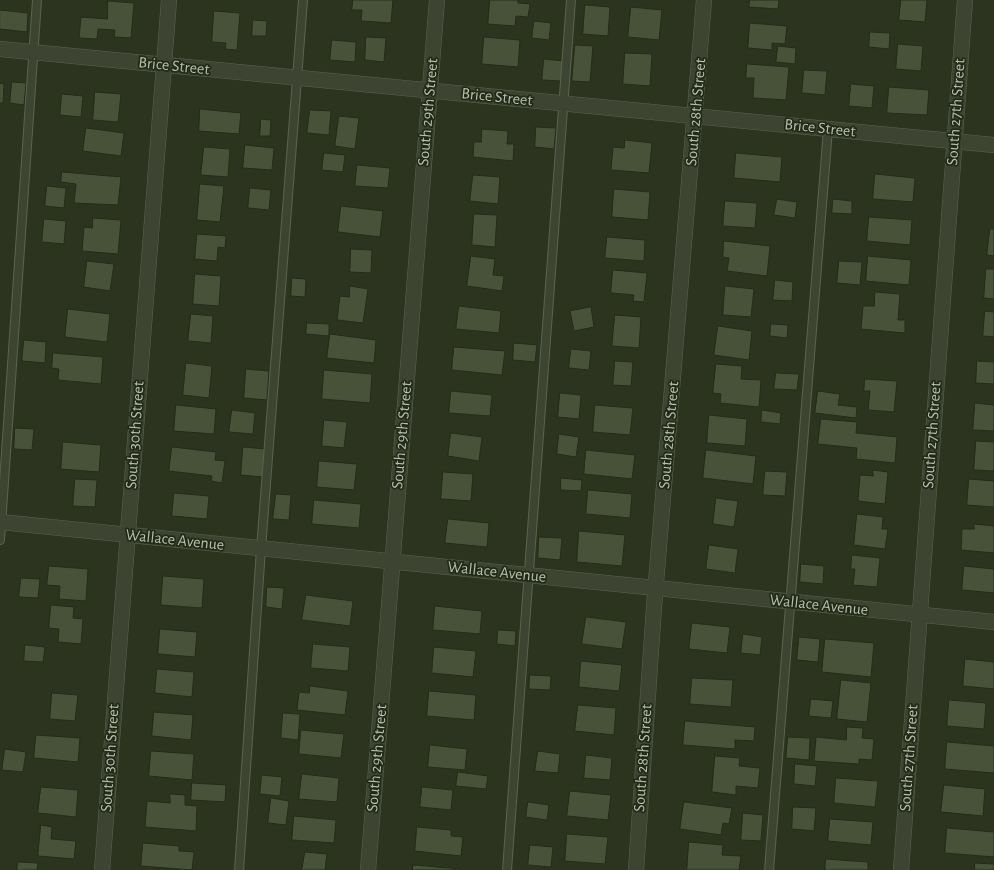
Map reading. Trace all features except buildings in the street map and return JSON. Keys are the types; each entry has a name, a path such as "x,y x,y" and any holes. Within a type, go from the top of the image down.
{"street":[{"name":"South 30th Street","path":"102,870 169,0"},
{"name":"South 29th Street","path":"368,870 437,0"},
{"name":"South 28th Street","path":"636,870 656,588 704,0"},
{"name":"South 27th Street","path":"901,870 965,0"},
{"name":"Brice Street","path":"0,49 994,145"},
{"name":"Wallace Avenue","path":"1,522 994,622"}],"lane":[{"path":"0,540 33,53 38,0"},
{"path":"239,870 261,549 303,0"},
{"path":"507,870 571,0"},
{"path":"769,870 789,602 828,129"}]}
